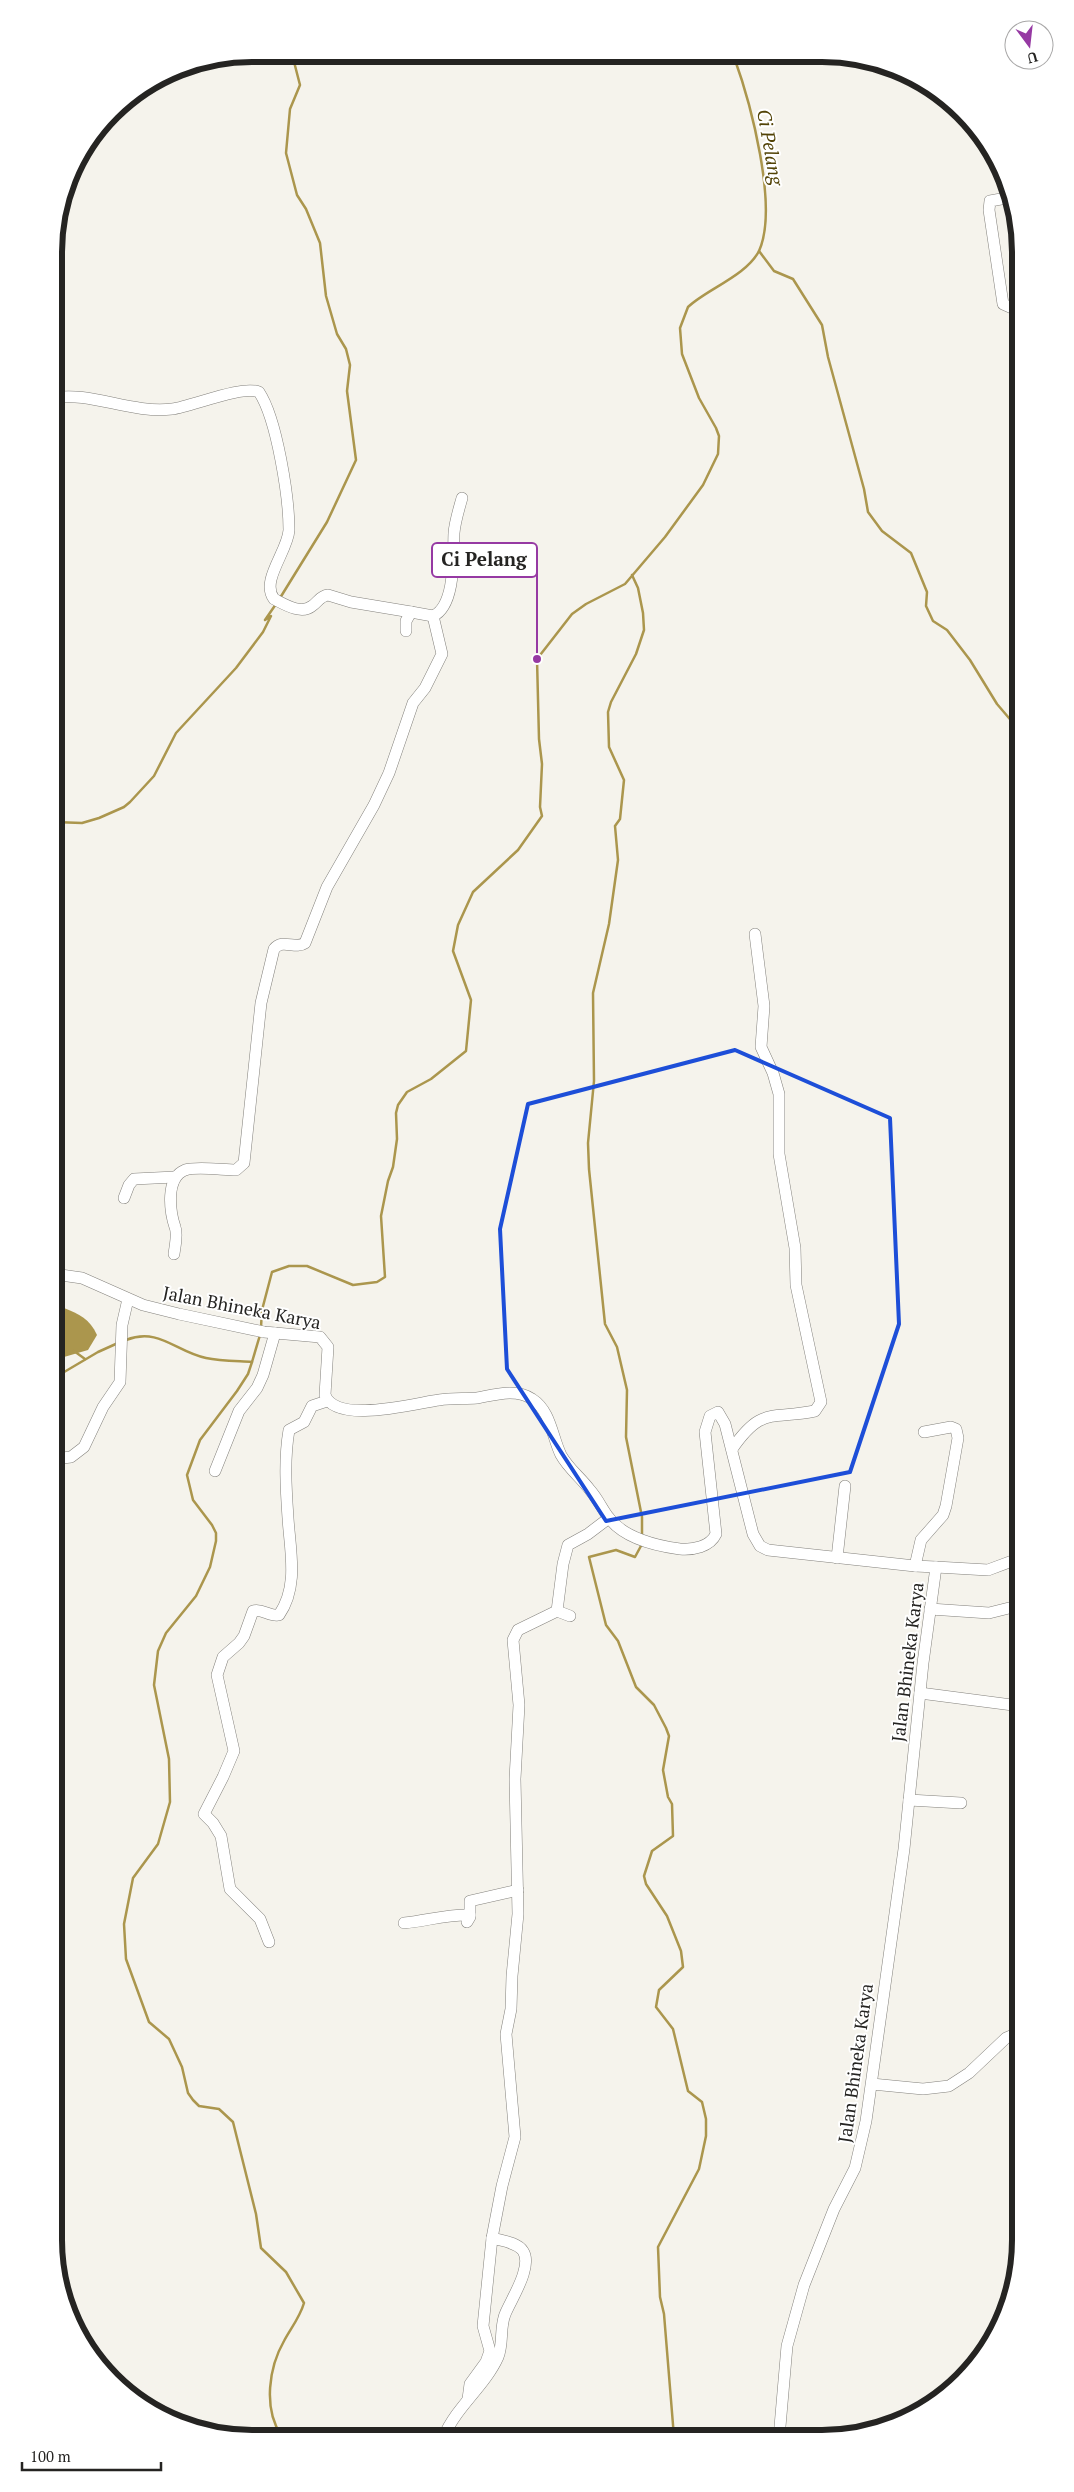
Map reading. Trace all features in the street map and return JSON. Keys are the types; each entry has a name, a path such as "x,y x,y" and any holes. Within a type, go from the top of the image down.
{"street":[{"path":"1004,199 990,201 989,210 1003,304 1012,308"},
{"path":"62,397 69,396 125,407 157,410 182,407 232,393 253,390 259,392 271,421 286,496 289,530 282,555 270,581 270,592 274,599 292,608 309,608 319,599 328,595 351,602 389,606 434,616 443,610 451,580 454,532 462,498"},
{"path":"406,631 406,621 411,612"},
{"path":"124,1198 128,1185 134,1179 175,1177 187,1170 236,1170 243,1165 261,1003 274,949 282,943 301,946 305,943 327,887 374,805 389,773 413,703 425,688 442,654 434,616"},
{"path":"732,1450 752,1424 769,1417 815,1411 821,1402 796,1285 795,1248 779,1154 779,1094 773,1073 761,1046 764,1006 755,934"},
{"path":"174,1254 176,1229 172,1220 172,1187 175,1177"},
{"name":"Jalan Bhineka Karya","path":"62,1275 82,1278 128,1299 179,1314 275,1333 320,1337 326,1342 329,1357 325,1388 327,1401 346,1408 367,1410 390,1409 438,1400 508,1393 528,1397 539,1405 549,1422 562,1457 595,1496 608,1518 631,1534 661,1546 686,1549 706,1545 714,1538 717,1530 705,1432 710,1416 718,1412 722,1417 732,1450 753,1534 760,1546 768,1550 936,1567 909,1800 872,2084 858,2157 812,2259 787,2346 779,2430"},
{"path":"62,1458 71,1457 84,1447 108,1398 120,1382 122,1325 128,1299"},
{"path":"215,1471 239,1411 257,1388 263,1375 275,1333"},
{"path":"269,1942 260,1919 230,1889 221,1836 213,1823 204,1814 224,1777 234,1751 217,1675 223,1656 244,1636 253,1611 258,1610 279,1616 282,1611 290,1588 293,1565 285,1465 290,1430 304,1422 312,1406 327,1401"},
{"path":"915,1566 921,1540 943,1514 946,1506 958,1438 956,1430 951,1427 924,1432"},
{"path":"837,1558 845,1486"},
{"path":"557,1611 563,1564 568,1545 588,1534 608,1518"},
{"path":"936,1567 988,1570 1012,1561"},
{"path":"930,1609 989,1613 1012,1607"},
{"path":"468,2399 470,2384 486,2362 490,2351 483,2326 492,2238 502,2186 515,2137 506,2034 511,2009 514,1955 518,1928 515,1779 520,1716 513,1640 518,1630 557,1611 570,1616"},
{"path":"920,1693 1012,1705"},
{"path":"909,1800 961,1803"},
{"path":"404,1922 430,1920 453,1915 468,1919 470,1901 518,1890"},
{"path":"872,2084 923,2088 950,2086 969,2073 1006,2038 1012,2035"},
{"path":"447,2430 498,2356 503,2319 522,2278 525,2266 525,2254 520,2248 492,2238"}],"highlighted area":[{"path":"735,1050 890,1118 899,1324 850,1472 606,1521 507,1369 500,1229 528,1104"}],"shaded area":[{"path":"62,1308 84,1318 94,1329 97,1335 88,1350 62,1357"}],"waterway":[{"path":"280,598 327,522 356,460 347,391 350,365 346,349 337,334 326,296 320,243 306,209 297,195 286,153 290,109 300,85 294,62"},
{"name":"Ci Pelang","path":"261,1327 262,1310 272,1272 289,1266 307,1266 353,1285 377,1282 385,1277 381,1216 388,1181 393,1167 397,1139 396,1113 398,1105 407,1092 431,1079 466,1051 471,1000 453,951 458,925 473,892 518,850 542,816 540,807 542,764 539,739 537,659 572,614 586,604 625,584 665,537 703,485 718,454 719,436 699,398 682,354 680,328 688,307 736,275 753,260 759,251 764,232 766,208 760,154 736,62"},
{"path":"759,251 774,271 793,279 822,325 828,357 864,489 868,512 882,531 911,553 927,592 926,606 933,621 947,630 970,660 997,704 1012,722"},
{"path":"632,575 638,588 644,630 636,654 611,702 608,712 609,747 624,780 620,819 615,826 618,860 609,924 593,993 594,1081 588,1143 605,1324 617,1347 627,1390 626,1437 642,1517 642,1536"},
{"path":"62,822 82,823 99,818 124,807 130,802 154,776 176,733 236,668 263,632 271,616 265,620 276,604"},
{"path":"126,1340 148,1336 158,1338 185,1351 206,1358 252,1362 260,1335"},
{"path":"62,1373 98,1352 118,1343"},
{"path":"74,1351 85,1359"},
{"path":"252,1362 248,1374 237,1391 200,1440 187,1475 193,1500 212,1525 216,1533 216,1541 210,1567 196,1596 166,1633 158,1651 154,1685 169,1759 170,1802 158,1844 133,1878 124,1924 126,1959 149,2022 169,2039 182,2067 188,2093 193,2100 199,2106 219,2109 233,2122 256,2214 261,2248 286,2272 304,2303 298,2318 279,2351 272,2375 270,2400 275,2424 278,2430"},
{"path":"642,1544 635,1557 616,1550 589,1557 606,1625 618,1641 636,1687 654,1705 669,1736 663,1770 668,1797 672,1804 673,1836 652,1851 644,1876 646,1884 667,1916 681,1951 683,1967 659,1990 656,2007 673,2029 688,2091 702,2102 706,2119 706,2136 699,2169 658,2247 660,2297 664,2314 673,2430"}],"place":[{"name":"Ci Pelang","path":"537,659"}]}
